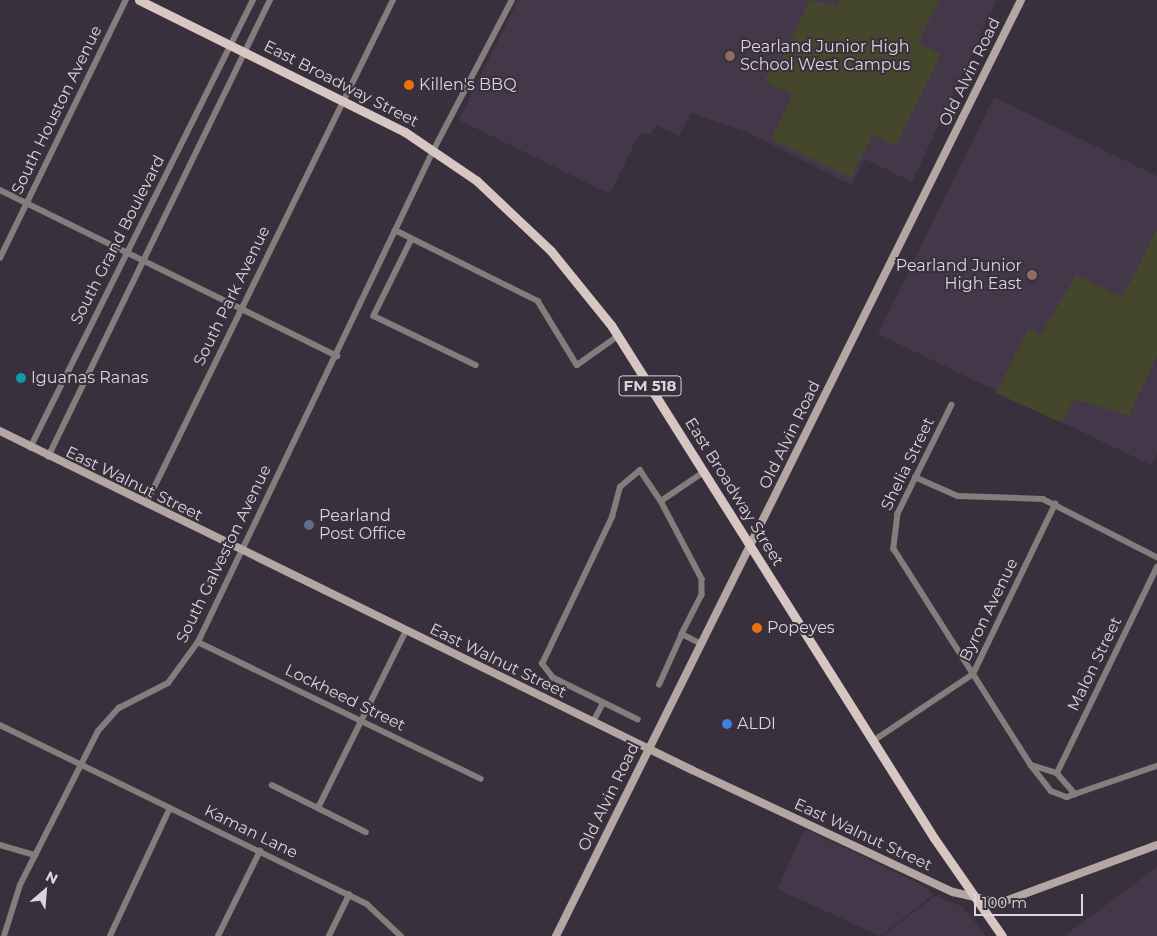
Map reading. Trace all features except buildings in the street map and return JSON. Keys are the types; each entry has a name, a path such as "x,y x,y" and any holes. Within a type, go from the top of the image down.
{"main road":[{"name":"East Broadway Street","path":"139,0 344,100 433,151 477,181 532,230 618,336 873,741 974,898 1002,936"}],"street":[{"name":"South Houston Avenue","path":"0,258 126,0"},
{"name":"South Grand Boulevard","path":"30,448 252,0"},
{"name":"South Grand Boulevard","path":"48,457 270,0"},
{"name":"South Park Avenue","path":"146,504 393,0"},
{"name":"South Galveston Avenue","path":"4,936 12,905 36,855 81,765 112,714 168,683 198,642 337,356 394,230 512,0"},
{"name":"Old Alvin Road","path":"556,936 1021,0"},
{"path":"0,190 337,356"},
{"path":"394,230 538,301 578,364 618,336"},
{"path":"412,239 374,316 476,365"},
{"name":"Shelia Street","path":"952,405 915,477 893,535 894,549 974,674"},
{"name":"East Walnut Street","path":"0,432 241,552 648,749 974,898 1000,903 1157,845"},
{"name":"East Walnut Street","path":"0,437 13,440"},
{"path":"638,720 553,678 542,664 612,517 620,487 640,470 661,501 704,588 659,685"},
{"path":"661,501 704,472"},
{"path":"915,477 958,496 1033,496 1055,504 1157,557"},
{"name":"Byron Avenue","path":"873,741 974,674 1055,504"},
{"name":"Malon Street","path":"1057,773 1157,567"},
{"path":"318,808 406,631"},
{"path":"682,634 702,644"},
{"name":"Lockheed Street","path":"198,642 481,779"},
{"path":"974,674 1031,765 1051,792 1067,797 1157,766"},
{"path":"593,722 603,703"},
{"name":"Kaman Lane","path":"0,725 349,895 380,913 401,936"},
{"path":"1031,765 1057,773 1075,794"},
{"path":"272,785 366,832"},
{"path":"110,936 170,808"},
{"path":"0,845 36,855"},
{"path":"218,936 260,851"},
{"path":"329,936 349,895"}],"shaded area":[{"name":"Pearland Junior High School West Campus","path":"518,0 997,0 912,182 865,159 851,185 749,133 691,113 679,136 656,125 651,134 639,134 610,194 459,120"},
{"name":"Pearland Junior High East","path":"994,97 1157,176 1157,454 1151,465 878,334"},
{"path":"805,829 926,887 933,895 880,936 777,889"},
{"path":"1157,867 1157,936 1064,936"},
{"path":"935,896 963,907 986,936 882,936"}],"green space":[{"path":"810,0 837,6 840,0 939,0 918,43 941,55 896,146 873,134 851,178 771,139 793,95 764,81 771,68 776,70"},
{"path":"1157,229 1157,356 1129,416 1074,399 1062,423 996,393 1029,328 1041,335 1076,275 1122,298"}],"place":[{"name":"Pearland Junior High School West Campus","path":"730,56"},
{"name":"Killen's BBQ","path":"409,85"},
{"name":"Pearland Junior High East","path":"1032,275"},
{"name":"Iguanas Ranas","path":"21,378"},
{"name":"Pearland Post Office","path":"309,525"},
{"name":"Popeyes","path":"757,628"},
{"name":"ALDI","path":"727,724"}]}
